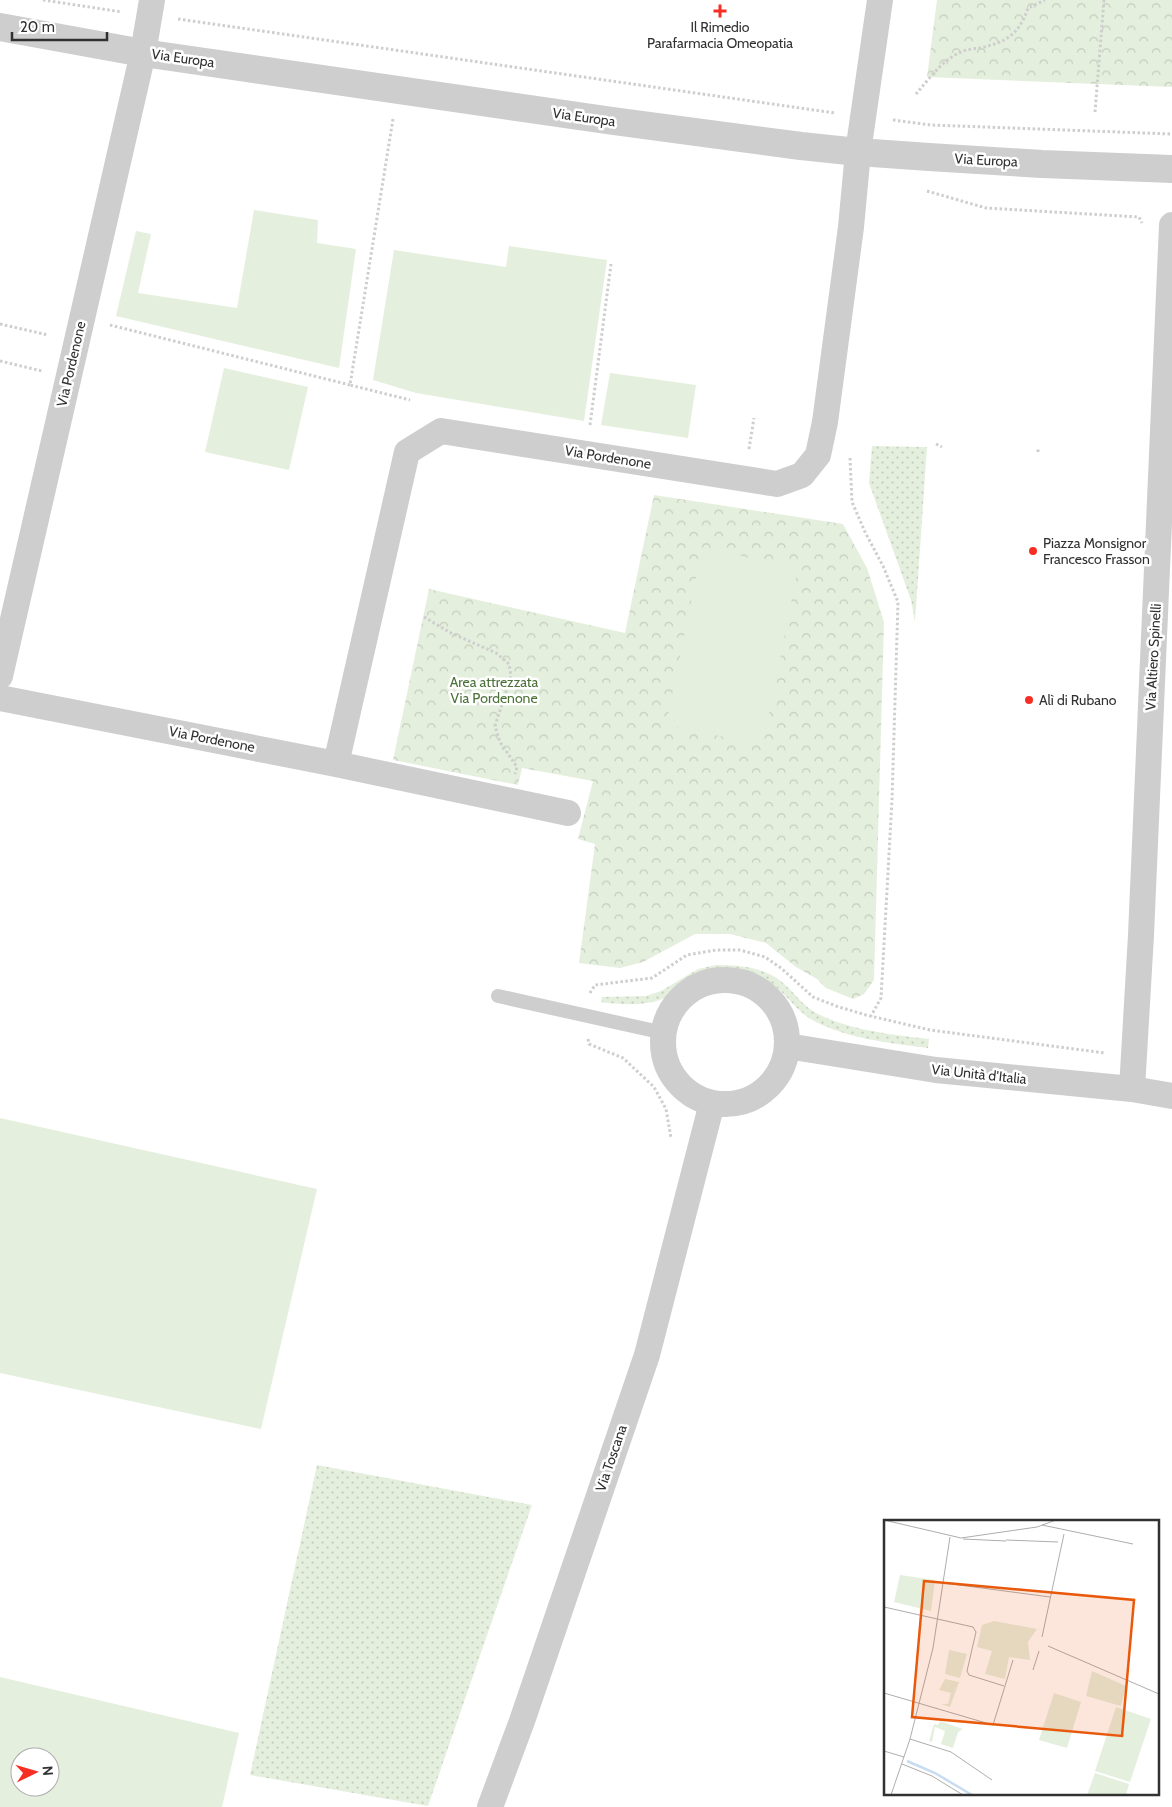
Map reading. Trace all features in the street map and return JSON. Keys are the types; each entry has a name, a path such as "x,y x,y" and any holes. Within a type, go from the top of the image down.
{"street":[{"name":"Via Pordenone","path":"336,764 407,452 440,431 777,484 802,475 818,455 825,422 851,227 858,152 880,0"},
{"name":"Via Pordenone","path":"0,676 143,53 151,8"},
{"name":"Via Europa","path":"0,27 143,53 613,121 858,152 1042,164 1172,169"},
{"name":"Via Altiero Spinelli","path":"1132,1089 1135,1057 1172,225"},
{"name":"Via Pordenone","path":"0,698 336,764 568,813"},
{"path":"721,980 742,982 761,991 776,1006 785,1025 787,1046 783,1064 775,1079 762,1092 747,1100 729,1104 712,1103 684,1089 674,1077 667,1064 664,1049 664,1033 670,1013 683,996 701,985 721,980"},
{"name":"Via Unità d'Italia","path":"787,1046 936,1070 1132,1089 1172,1096"},
{"name":"Via Toscana","path":"490,1807 522,1721 647,1354 712,1103"}],"lane":[{"path":"498,996 664,1033"}],"path":[{"path":"43,0 151,8 806,110"},
{"path":"916,94 942,65 962,51 1003,42 1013,35 1025,17 1028,8 1045,0"},
{"path":"1095,112 1104,0"},
{"path":"350,384 394,110"},
{"path":"931,124 1172,134"},
{"path":"927,191 986,208 1138,217 1145,230"},
{"path":"590,430 611,264"},
{"path":"101,322 410,400"},
{"path":"0,324 53,336"},
{"path":"0,362 45,372"},
{"path":"749,449 754,418"},
{"path":"936,444 942,447"},
{"path":"849,449 852,502 898,602 892,800 881,998 871,1016"},
{"path":"424,617 458,636 496,653 509,664 511,676 505,700 495,726 500,742 517,767 515,775"},
{"path":"590,996 590,990 595,985 652,978 687,955 705,951 740,950 765,957 781,968 813,997 871,1016 930,1030 1106,1053"},
{"path":"587,1037 590,1044 623,1058 654,1087 666,1109 671,1140"}],"green space":[{"path":"937,0 1172,0 1172,87 927,77"},
{"path":"254,210 318,220 317,243 356,249 339,368 116,316 136,231 151,234 138,293 237,308"},
{"path":"509,246 607,260 584,421 416,393 373,380 394,250 506,267"},
{"path":"224,368 308,387 289,470 205,452"},
{"path":"610,373 696,385 688,438 601,425"},
{"path":"872,446 927,447 915,622 911,600 869,483"},
{"name":"Area attrezzata Via Pordenone","path":"654,495 843,524 867,568 884,622 874,980 864,994 853,999 826,988 817,979 796,967 766,943 730,934 695,934 643,962 620,968 579,963 595,844 578,839 593,781 522,768 518,785 393,760 429,589 625,633"},
{"path":"702,548 798,568 763,745 666,725"},
{"path":"716,965 742,966 767,973 782,982 806,1006 816,1013 857,1028 929,1039 928,1048 855,1036 827,1027 804,1014 773,985 748,974 738,972 725,971 706,974 658,1001 642,1004 601,1002 602,997 646,996 661,991 698,969"},
{"path":"0,1118 317,1189 261,1429 0,1373"},
{"path":"317,1465 532,1505 428,1806 250,1775"},
{"path":"0,1677 239,1733 222,1807 0,1807"}],"place":[{"name":"Il Rimedio Parafarmacia Omeopatia","path":"720,11"},
{"name":"Piazza Monsignor Francesco Frasson","path":"1033,551"},
{"name":"Alì di Rubano","path":"1029,700"}]}
